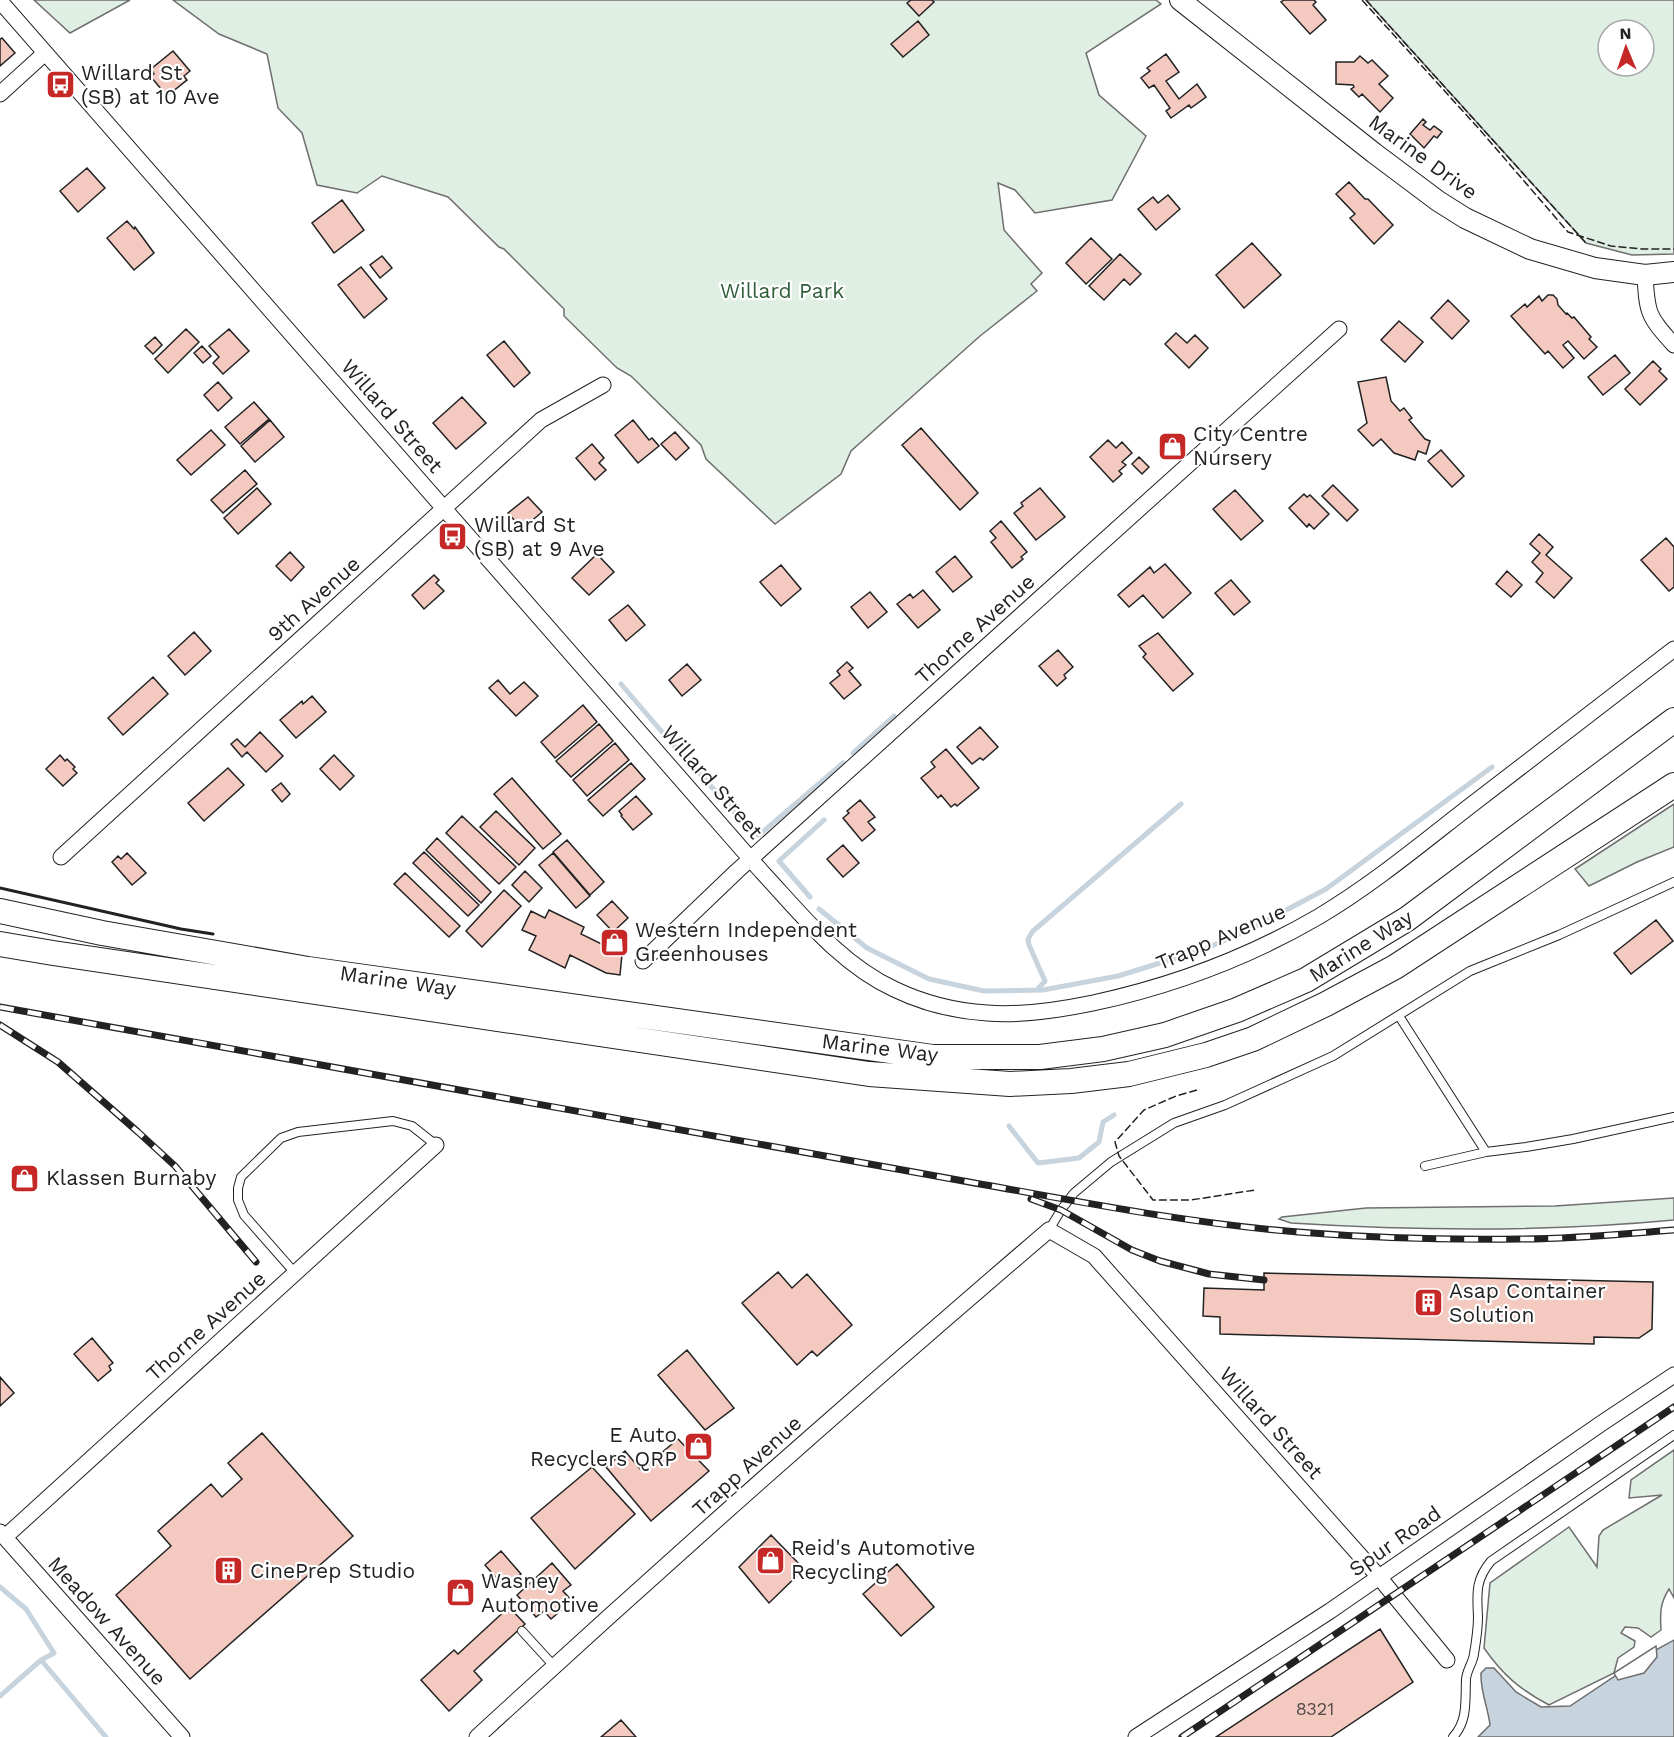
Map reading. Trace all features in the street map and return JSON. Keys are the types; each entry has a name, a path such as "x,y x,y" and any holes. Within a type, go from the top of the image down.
{"main road":[{"name":"Marine Way","path":"0,911 102,933 308,969 933,1057 1040,1057 1103,1049 1165,1035 1237,1011 1306,980 1407,919 1674,720"},
{"name":"Marine Way","path":"0,944 868,1074 1010,1084 1071,1081 1129,1074 1206,1055 1253,1039 1326,1004 1395,967 1674,785"}],"street":[{"name":"Marine Drive","path":"1180,0 1374,153 1465,218 1530,249 1595,268 1645,275 1674,272"},
{"name":"Willard Street","path":"0,1 751,859"},
{"path":"0,94 45,53"},
{"path":"1645,275 1648,312 1674,345"},
{"name":"Thorne Avenue","path":"643,962 751,859 1339,330"},
{"name":"9th Avenue","path":"61,857 541,420 603,385"},
{"name":"Trapp Avenue","path":"751,859 823,938 864,974 925,1002 988,1013 1023,1013 1056,1010 1118,998 1175,981 1240,956 1319,916 1399,861 1674,649"},
{"name":"Thorne Avenue","path":"2,1537 436,1144"},
{"name":"Willard Street","path":"1049,1230 1095,1256 1379,1577 1447,1660"},
{"name":"Trapp Avenue","path":"477,1737 889,1367 1049,1230"},
{"name":"Spur Road","path":"1136,1737 1330,1611 1592,1429 1674,1375"},
{"name":"Meadow Avenue","path":"2,1537 182,1737"}],"lane":[{"path":"1049,1230 1060,1210 1074,1193 1119,1156 1174,1123 1226,1105 1334,1056 1470,971 1674,882"},
{"path":"1399,1016 1486,1152"},
{"path":"1425,1166 1486,1152 1573,1139 1674,1117"},
{"path":"295,1273 244,1215 238,1200 241,1177 281,1138 298,1132 393,1121 412,1126 436,1144"},
{"path":"1453,1737 1462,1723 1467,1702 1466,1678 1473,1658 1478,1619 1476,1599 1480,1577 1485,1569 1500,1554 1674,1434"},
{"path":"522,1631 554,1666"}],"green space":[{"path":"34,0 130,0 70,33"},
{"name":"Willard Park","path":"173,0 1156,0 1161,4 1086,53 1099,95 1146,136 1112,200 1035,213 1015,190 998,183 1004,230 1042,273 1031,284 1037,291 980,336 851,451 841,474 775,524 706,459 701,445 631,376 617,368 564,316 564,309 448,197 382,176 357,193 317,185 302,133 278,108 267,54 219,34"},
{"path":"1366,0 1674,0 1674,254 1632,255 1586,243"},
{"path":"1674,804 1674,847 1589,886 1575,869"},
{"path":"1674,1198 1674,1220 1578,1227 1387,1228 1291,1223 1279,1219 1366,1208 1555,1206"},
{"path":"1674,1450 1674,1598 1669,1589 1661,1608 1661,1630 1651,1637 1638,1628 1625,1627 1621,1633 1635,1641 1634,1647 1618,1658 1614,1673 1549,1705 1512,1681 1484,1648 1490,1583 1569,1527 1597,1567 1599,1536 1603,1530 1662,1495 1629,1498 1631,1480"}],"shaded area":[{"path":"1674,1640 1674,1737 1478,1737 1490,1725 1481,1679 1481,1673 1486,1668 1494,1668 1516,1692 1541,1707 1570,1706 1645,1656"}],"pier":[{"path":"1656,1646 1657,1657 1644,1673 1618,1680 1614,1673"}],"building":[{"path":"911,0 932,0 934,2 919,16 907,3"},
{"path":"1284,0 1314,0 1316,2 1313,5 1326,20 1310,34 1281,2"},
{"path":"918,21 929,35 903,57 891,44"},
{"path":"2,38 15,53 0,66 0,39"},
{"path":"173,51 190,71 184,76 187,80 167,96 151,77 154,74 151,69"},
{"path":"1166,54 1179,72 1166,81 1179,99 1197,84 1206,97 1191,108 1189,105 1171,118 1166,111 1170,108 1154,85 1149,88 1141,78 1150,71 1147,68"},
{"path":"1360,56 1368,63 1372,60 1388,76 1379,84 1393,98 1380,112 1362,94 1359,97 1351,89 1353,85 1336,84 1336,62 1354,62"},
{"path":"1423,119 1426,122 1423,125 1430,130 1434,126 1442,132 1437,138 1434,136 1424,148 1410,134"},
{"path":"87,168 105,188 78,212 60,191"},
{"path":"1349,182 1393,225 1374,244 1350,218 1355,214 1336,194"},
{"path":"1168,195 1180,209 1156,230 1138,209 1153,197 1158,203"},
{"path":"342,200 364,230 334,253 312,223"},
{"path":"127,221 134,229 135,227 154,253 134,270 107,238"},
{"path":"1091,238 1112,259 1086,284 1066,263"},
{"path":"1252,243 1281,275 1244,308 1216,275"},
{"path":"1120,254 1141,274 1130,285 1124,279 1104,300 1089,286"},
{"path":"382,256 392,268 380,278 370,265"},
{"path":"361,267 387,299 364,318 338,285"},
{"path":"1548,295 1553,295 1566,314 1574,317 1597,347 1584,359 1568,341 1563,345 1574,358 1563,368 1548,351 1545,354 1511,316 1525,304 1527,307 1539,296 1542,301"},
{"path":"1448,300 1469,321 1452,339 1431,318"},
{"path":"1399,321 1423,342 1405,362 1381,340"},
{"path":"186,329 199,342 168,373 155,359"},
{"path":"229,329 249,351 223,374 213,363 219,357 209,346"},
{"path":"1176,333 1187,343 1195,335 1208,348 1189,368 1165,344"},
{"path":"155,337 162,345 153,354 145,346"},
{"path":"504,341 530,373 514,387 487,355"},
{"path":"202,346 211,356 203,363 194,353"},
{"path":"1615,355 1630,373 1603,395 1588,377"},
{"path":"1653,361 1667,379 1640,405 1625,389"},
{"path":"1386,377 1391,401 1400,411 1404,408 1412,418 1409,420 1425,439 1430,441 1426,454 1418,451 1415,460 1394,453 1381,439 1373,446 1358,430 1367,423 1358,382"},
{"path":"218,382 232,398 218,411 204,395"},
{"path":"462,397 486,423 456,449 433,423"},
{"path":"254,402 269,419 240,444 225,427"},
{"path":"270,420 284,437 255,462 241,446"},
{"path":"633,420 649,440 652,438 659,446 638,463 615,435"},
{"path":"921,428 978,493 960,510 902,445"},
{"path":"211,430 225,445 191,475 177,460"},
{"path":"675,432 689,448 676,460 661,444"},
{"path":"1108,440 1116,448 1122,442 1132,453 1122,462 1126,465 1119,471 1122,474 1113,482 1090,457"},
{"path":"592,444 604,458 599,463 606,470 595,480 576,458"},
{"path":"1441,450 1464,476 1452,487 1428,461"},
{"path":"1139,457 1149,467 1142,474 1132,464"},
{"path":"245,470 257,484 223,513 211,500"},
{"path":"1333,485 1358,510 1347,521 1322,496"},
{"path":"257,488 271,504 238,534 224,518"},
{"path":"1040,488 1065,517 1036,540 1014,513 1023,506 1021,503"},
{"path":"1235,490 1263,521 1241,540 1213,509"},
{"path":"1304,494 1307,497 1310,495 1329,514 1314,529 1309,524 1307,527 1289,508"},
{"path":"528,497 542,512 522,529 508,513"},
{"path":"1001,521 1027,552 1021,557 1023,559 1012,568 991,542 996,538 990,531"},
{"path":"1539,534 1553,547 1546,555 1572,578 1554,598 1536,582 1543,573 1532,562 1540,553 1530,544"},
{"path":"1666,538 1674,547 1674,587 1669,591 1641,560"},
{"path":"290,552 304,567 291,581 276,566"},
{"path":"597,554 614,572 589,595 572,578"},
{"path":"955,556 972,577 953,592 936,572"},
{"path":"1165,564 1191,593 1163,618 1143,595 1129,607 1118,595 1150,567 1154,573"},
{"path":"781,565 801,589 781,606 760,582"},
{"path":"1507,571 1522,585 1511,597 1496,584"},
{"path":"434,575 439,580 436,583 444,591 424,609 412,595"},
{"path":"1231,580 1250,602 1234,615 1215,593"},
{"path":"923,590 940,610 918,628 897,604 910,594 913,598"},
{"path":"870,592 887,612 868,628 851,607"},
{"path":"628,605 645,625 626,641 609,620"},
{"path":"194,632 211,651 185,675 168,656"},
{"path":"1158,633 1193,674 1173,691 1143,657 1146,654 1139,646"},
{"path":"1058,650 1073,667 1057,686 1039,666"},
{"path":"847,662 853,668 849,671 861,685 844,699 830,683 840,675 837,671"},
{"path":"687,664 701,680 682,696 669,680"},
{"path":"153,677 168,694 123,735 108,718"},
{"path":"498,680 510,694 524,682 538,696 516,716 489,688"},
{"path":"312,696 326,712 296,738 280,720 302,701 303,704"},
{"path":"583,705 597,722 555,758 541,742"},
{"path":"599,724 613,741 571,777 556,761"},
{"path":"980,727 998,747 983,760 980,758 972,764 957,747"},
{"path":"260,732 283,756 266,772 247,752 242,757 231,744 237,739 245,747"},
{"path":"615,743 629,760 587,796 573,780"},
{"path":"946,749 979,788 957,806 955,804 951,807 941,795 938,798 921,778 935,767 931,762"},
{"path":"60,755 75,767 73,769 77,773 63,786 46,769"},
{"path":"334,755 354,776 340,790 320,769"},
{"path":"631,763 645,779 603,816 588,800"},
{"path":"228,768 244,785 204,821 188,803"},
{"path":"512,778 561,834 543,849 494,794"},
{"path":"281,783 290,794 282,802 272,790"},
{"path":"636,796 652,814 633,830 619,811"},
{"path":"860,800 875,817 868,822 875,830 862,841 843,818 849,813 847,811"},
{"path":"496,811 535,848 519,865 480,827"},
{"path":"462,816 516,867 499,884 446,833"},
{"path":"437,838 491,892 481,903 426,850"},
{"path":"567,840 604,882 590,895 553,852"},
{"path":"843,845 859,863 843,877 827,859"},
{"path":"424,852 479,905 468,916 413,863"},
{"path":"127,853 146,873 132,885 112,862 118,856 121,859"},
{"path":"553,853 590,896 576,908 539,865"},
{"path":"525,871 542,888 529,902 512,885"},
{"path":"405,873 460,926 449,937 394,884"},
{"path":"504,890 521,906 482,947 466,931"},
{"path":"612,901 628,918 613,932 597,915"},
{"path":"549,910 584,927 581,934 622,954 620,975 606,973 570,955 565,968 529,950 536,936 522,930 531,911 545,918"},
{"path":"1656,920 1673,941 1631,974 1614,953"},
{"path":"778,1272 792,1288 807,1274 852,1325 817,1356 812,1351 797,1365 742,1303"},
{"name":"Asap Container Solution","path":"1264,1273 1653,1282 1652,1329 1639,1338 1594,1337 1594,1344 1220,1334 1220,1317 1203,1316 1204,1288 1264,1290"},
{"path":"92,1338 113,1363 109,1366 111,1370 98,1381 74,1354"},
{"path":"687,1350 734,1408 705,1430 658,1375"},
{"path":"0,1377 14,1393 0,1406"},
{"name":"CinePrep Studio","path":"262,1433 353,1536 190,1679 116,1595 171,1546 158,1531 211,1484 222,1497 242,1479 228,1463"},
{"path":"678,1439 709,1471 651,1521 606,1467 625,1451 641,1470"},
{"path":"592,1467 635,1514 575,1569 531,1518"},
{"path":"771,1535 804,1569 769,1603 739,1567"},
{"path":"501,1551 521,1574 505,1588 485,1565"},
{"path":"552,1563 571,1585 563,1591 572,1601 551,1619 544,1611 536,1617 517,1595"},
{"path":"897,1564 934,1607 901,1636 863,1594"},
{"path":"509,1607 525,1624 474,1671 482,1680 449,1711 421,1680 454,1650 458,1654"},
{"path":"1380,1629 1413,1682 1331,1737 1216,1737"},
{"path":"621,1720 636,1737 601,1737"}],"waterway":[{"path":"621,684 662,732"},
{"path":"853,753 894,716"},
{"path":"672,743 755,835 759,835 843,763"},
{"path":"819,909 867,948 929,979 984,991 1043,990 1118,976 1205,949 1256,926 1326,889 1492,767"},
{"path":"1037,990 1045,981 1029,945 1028,939 1033,931 1181,804"},
{"path":"810,897 779,861 824,820"},
{"path":"1009,1126 1038,1163 1079,1158 1099,1142 1103,1122 1114,1115"},
{"path":"0,1587 26,1609 54,1653 41,1660 106,1737"},
{"path":"0,1696 41,1660"}],"railway":[{"path":"0,1007 1085,1203 1213,1223 1326,1234 1437,1239 1558,1238 1674,1230"},
{"path":"0,1025 58,1062 175,1166 256,1262"},
{"path":"1031,1199 1061,1210 1132,1250 1160,1261 1209,1274 1264,1280"},
{"path":"1182,1737 1674,1407"}],"fence":[{"path":"1362,0 1480,130 1568,232 1611,246 1674,249"},
{"path":"1366,0 1586,243"},
{"path":"1197,1090 1176,1096 1144,1110 1115,1142 1119,1156 1153,1200 1191,1200 1255,1190"}],"wall":[{"path":"0,888 181,929 213,934"}],"place":[{"name":"Willard St (SB) at 10 Ave","path":"60,85"},
{"name":"City Centre Nursery","path":"1172,446"},
{"name":"Willard St (SB) at 9 Ave","path":"453,537"},
{"name":"Western Independent Greenhouses","path":"614,942"},
{"name":"Klassen Burnaby","path":"25,1178"},
{"name":"Asap Container Solution","path":"1428,1303"},
{"name":"E Auto Recyclers QRP","path":"698,1447"},
{"name":"Reid's Automotive Recycling","path":"770,1560"},
{"name":"CinePrep Studio","path":"229,1571"},
{"name":"Wasney Automotive","path":"460,1593"}]}
